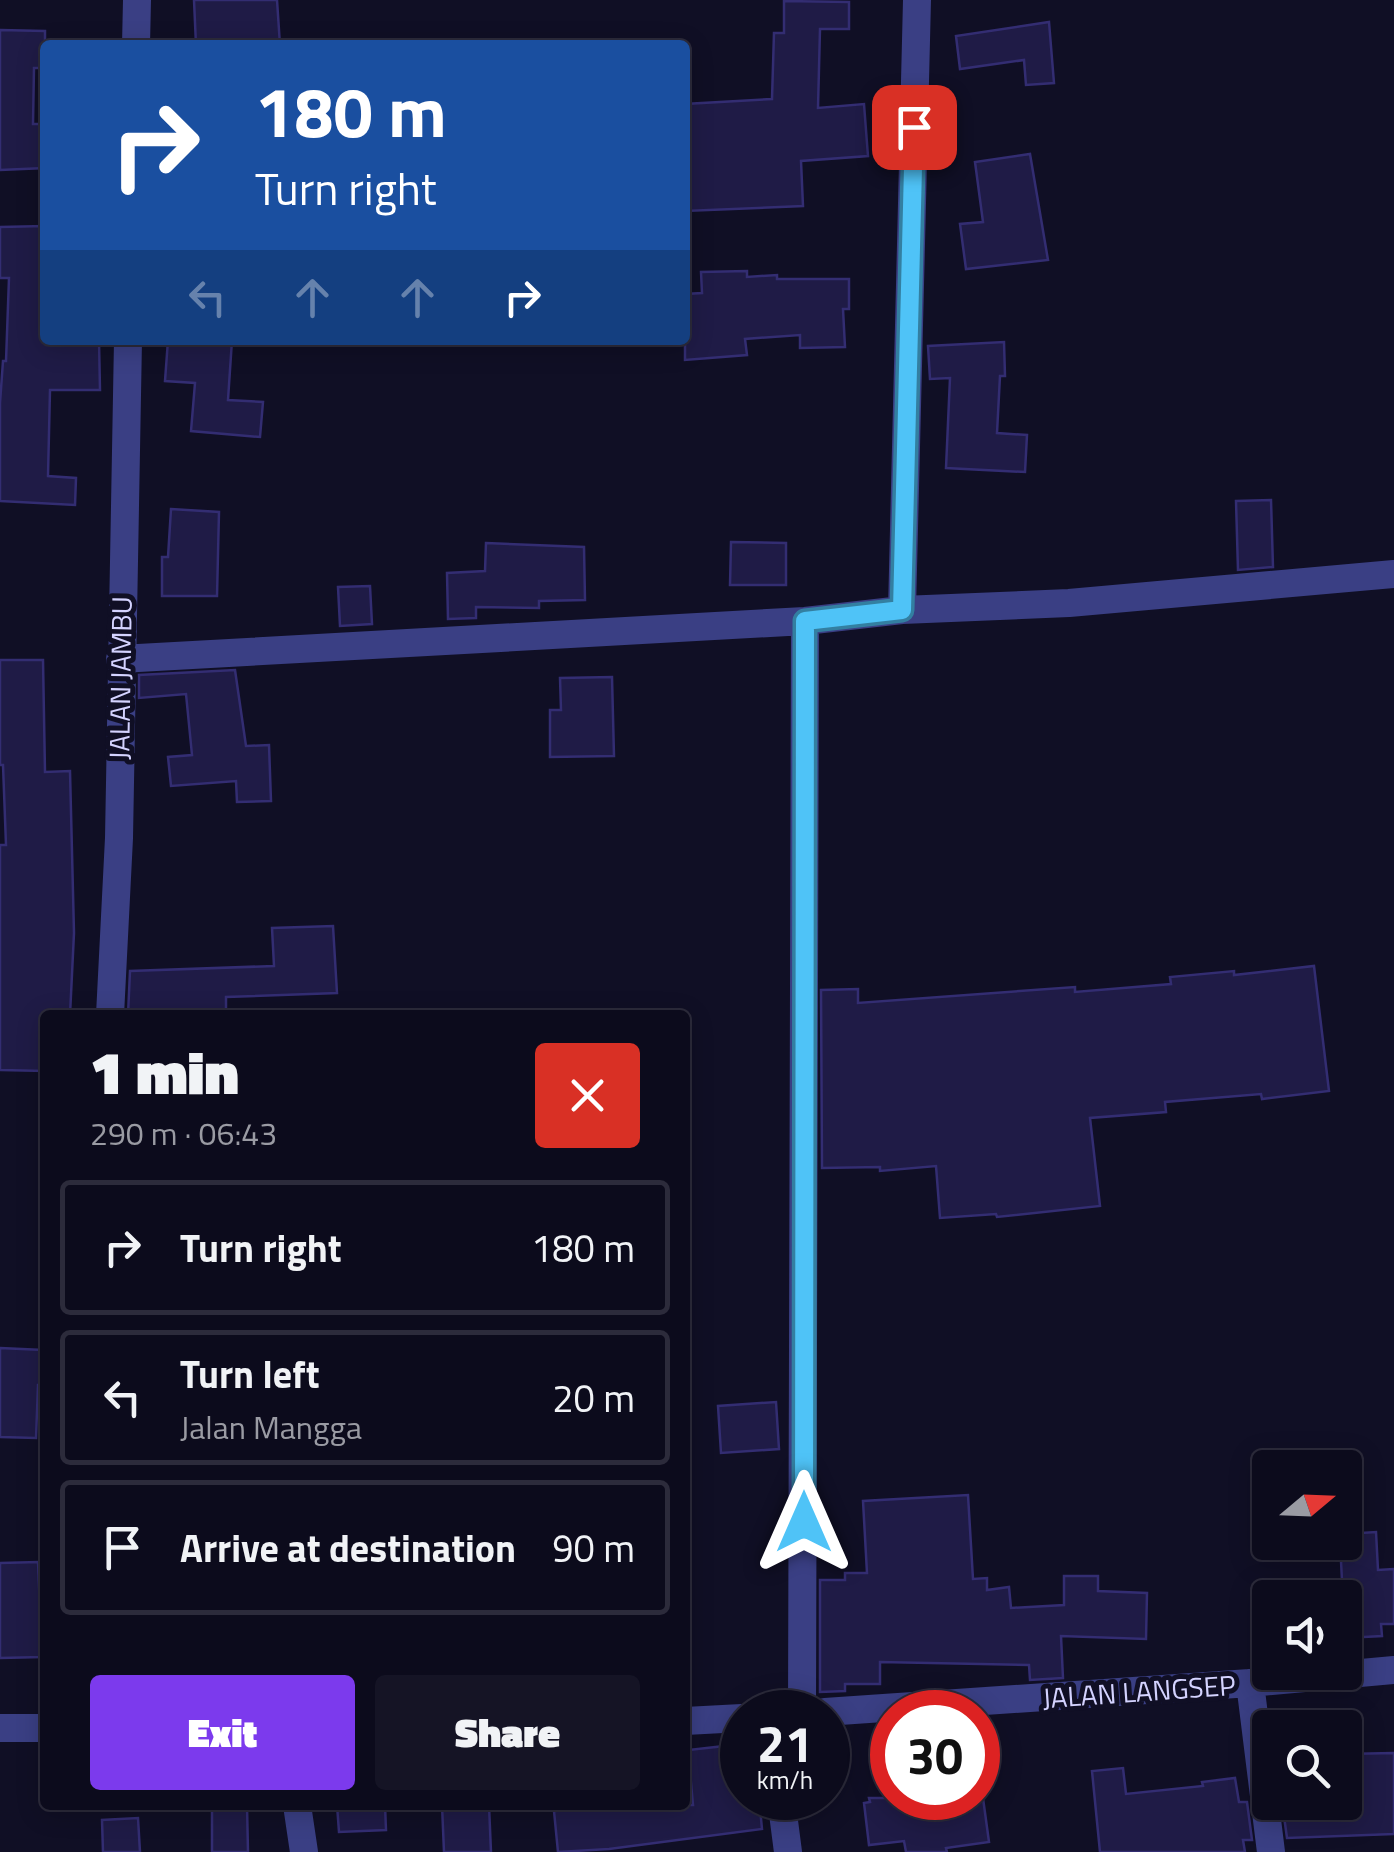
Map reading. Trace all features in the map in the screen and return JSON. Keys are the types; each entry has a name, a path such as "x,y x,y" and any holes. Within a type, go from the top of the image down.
{"street":[{"path":"136,40 137,0"},
{"path":"902,610 917,0"},
{"name":"JALAN JAMBU","path":"110,1010 118,838 128,345"},
{"path":"120,658 805,621 902,610 1069,604 1394,574"},
{"path":"802,1690 805,621"},
{"name":"JALAN LANGSEP","path":"850,1710 1250,1684 1394,1670"},
{"path":"1250,1684 1271,1852"},
{"path":"690,1721 720,1719"},
{"path":"0,1728 40,1728"},
{"path":"298,1810 304,1852"},
{"path":"784,1820 788,1852"}],"building":[{"path":"194,0 277,0 280,40 196,40"},
{"path":"784,1 849,2 849,29 820,29 818,108 864,104 868,156 801,161 803,206 690,211 690,104 772,99 774,33 784,33"},
{"path":"1049,22 1054,83 1026,85 1024,60 960,69 956,36"},
{"path":"0,30 45,31 45,40 40,40 40,68 34,68 33,124 40,124 40,168 0,170"},
{"path":"1030,154 1048,260 966,269 960,224 983,222 975,162"},
{"path":"40,226 40,345 99,345 100,390 50,390 48,476 76,478 75,505 0,501 0,403 9,278 0,278 0,227"},
{"path":"747,271 747,277 777,275 777,279 849,279 849,309 843,309 845,347 800,348 800,335 745,339 747,355 685,360 685,345 690,345 690,294 702,293 701,272"},
{"path":"1004,342 1005,376 1000,376 997,433 1027,435 1025,472 946,468 950,378 930,379 928,346"},
{"path":"168,345 232,345 228,400 263,402 260,437 191,431 195,383 165,381"},
{"path":"1271,500 1273,567 1238,570 1236,501"},
{"path":"171,509 219,512 217,596 162,596 162,557 168,557"},
{"path":"731,542 786,543 786,585 730,585"},
{"path":"486,543 584,547 585,600 539,601 539,608 476,607 476,618 448,619 447,573 485,571"},
{"path":"370,586 372,624 340,626 338,587"},
{"path":"0,660 43,660 45,772 70,771 74,933 70,1010 40,1010 40,1071 0,1070 0,845 6,845 0,765"},
{"path":"235,670 246,746 269,745 271,801 237,802 236,781 171,786 168,757 192,755 186,694 139,698 139,675"},
{"path":"612,677 614,756 550,757 550,710 561,710 560,678"},
{"path":"333,926 337,993 226,997 226,1010 128,1010 130,971 274,966 272,928"},
{"path":"1314,966 1329,1091 1262,1099 1261,1094 1165,1102 1166,1112 1090,1118 1100,1206 997,1217 996,1214 940,1218 936,1166 880,1171 880,1167 822,1168 821,990 858,989 858,1003 1075,987 1075,992 1171,984 1170,977"},
{"path":"0,1348 40,1350 36,1438 0,1437"},
{"path":"776,1402 779,1449 721,1453 718,1406"},
{"path":"968,1495 973,1579 987,1578 987,1590 1009,1587 1011,1608 1064,1605 1064,1576 1098,1576 1098,1591 1147,1593 1146,1639 1061,1636 1063,1678 1030,1680 1029,1665 880,1662 880,1684 845,1684 845,1690 820,1690 820,1580 845,1580 845,1573 867,1573 863,1501"},
{"path":"1376,1532 1378,1570 1394,1569 1394,1624 1381,1624 1382,1636 1362,1637 1362,1580 1342,1580 1341,1560 1362,1560 1362,1533"},
{"path":"38,1562 40,1657 0,1658 0,1563"},
{"path":"720,1747 720,1820 761,1820 762,1829 558,1852 554,1811 690,1810 690,1750"},
{"path":"1394,1753 1394,1834 1287,1838 1284,1820 1362,1820 1362,1754"},
{"path":"1123,1768 1126,1794 1203,1786 1202,1782 1235,1778 1239,1802 1247,1802 1252,1840 1243,1840 1245,1852 1100,1852 1092,1771"},
{"path":"870,1802 870,1820 986,1820 989,1842 946,1848 947,1852 906,1852 904,1841 869,1845 864,1803"},
{"path":"212,1810 247,1810 248,1852 212,1852"},
{"path":"337,1810 385,1810 386,1830 339,1832"},
{"path":"442,1810 489,1810 491,1852 444,1852"},
{"path":"138,1818 140,1852 103,1852 102,1820"}],"route":[{"path":"804,1522 805,621 902,610 914,127"}]}
